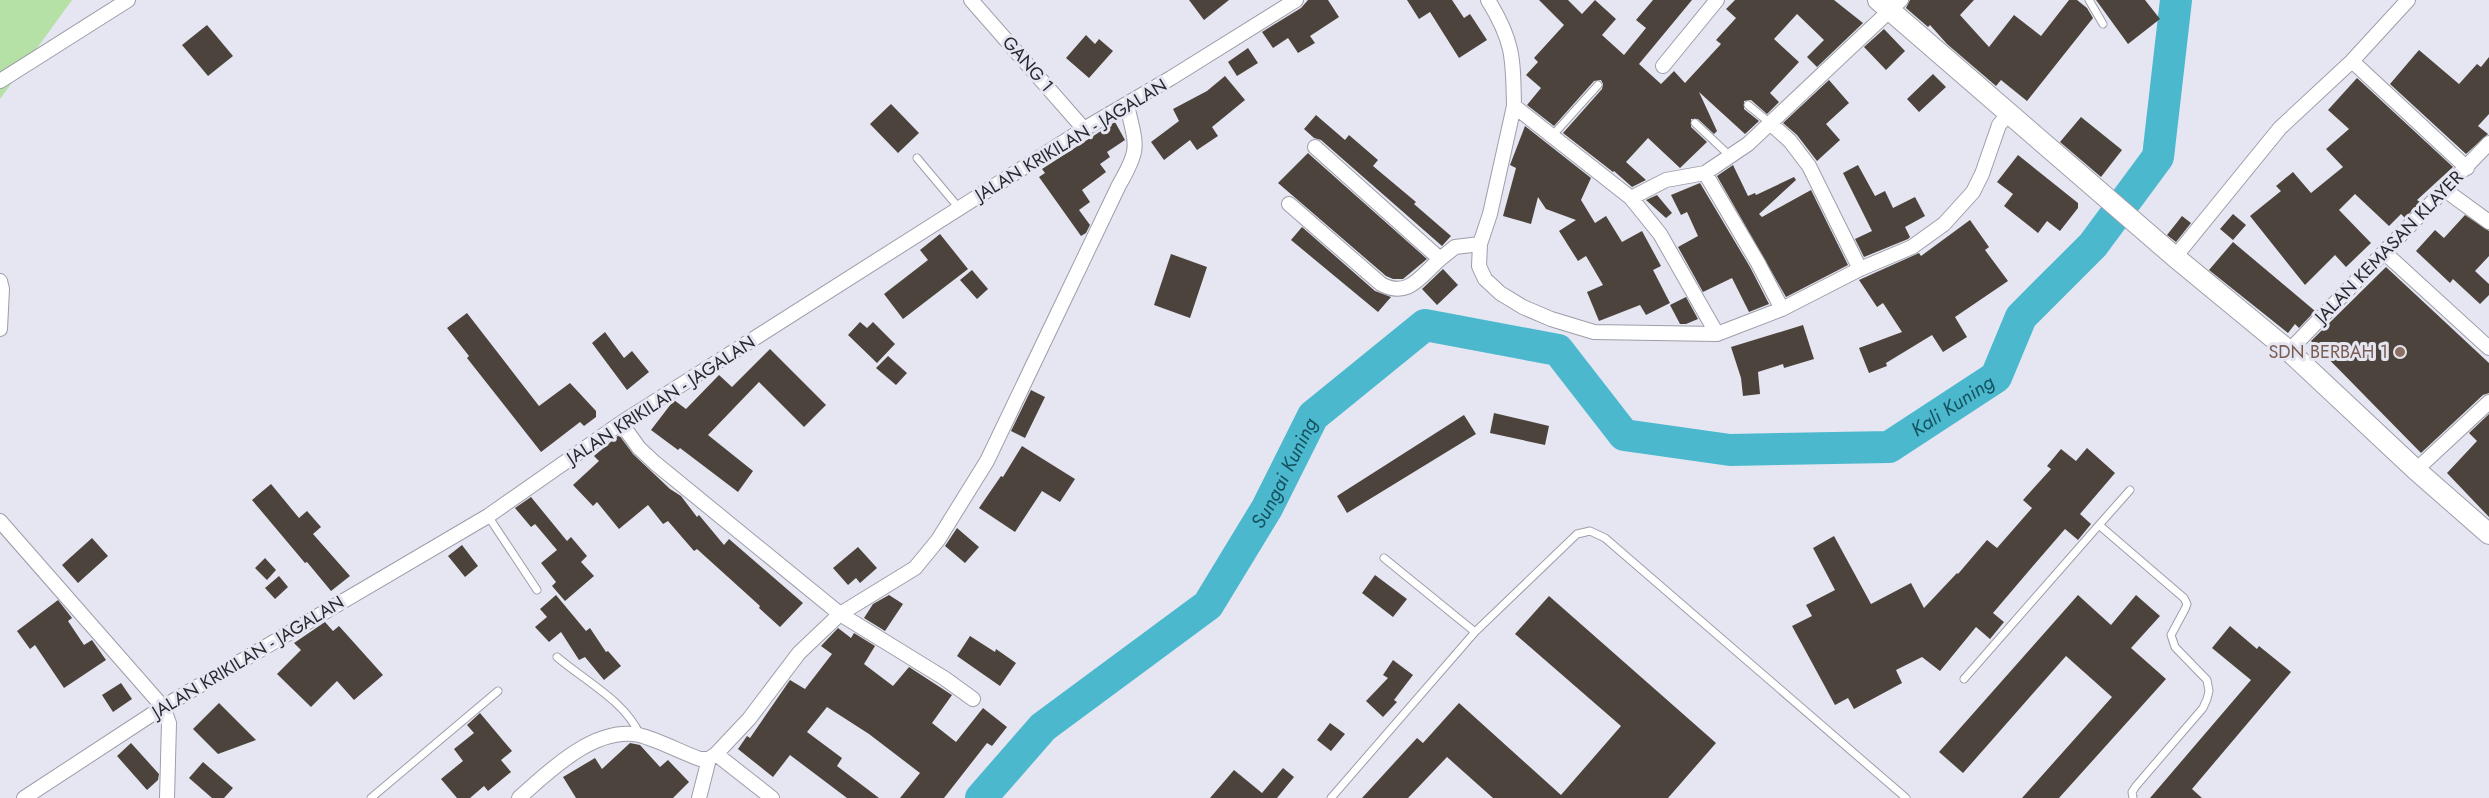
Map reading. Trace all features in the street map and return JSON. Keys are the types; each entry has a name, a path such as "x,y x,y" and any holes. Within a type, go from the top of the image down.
{"main road":[{"path":"1889,3 2008,114 2289,351 2416,470 2489,534"}],"street":[{"path":"0,81 128,0"},
{"name":"GANG 1","path":"971,0 1084,129"},
{"name":"JALAN KRIKILAN - JAGALAN","path":"29,797 163,707 488,516 621,423 1084,129 1127,105 1296,0"},
{"path":"1488,0 1508,36 1514,58 1514,106 1490,214 1480,244 1479,266 1485,279 1500,293 1523,307 1551,319 1594,332 1718,334 1782,309 1860,269 1912,247 1944,224 1960,208 1982,174 1999,125 2008,114"},
{"path":"1663,66 1717,0"},
{"path":"2175,257 2280,128 2352,61 2408,0"},
{"path":"1631,198 1666,180 1706,173 1730,156 1770,123 1889,3"},
{"path":"2352,61 2467,168"},
{"path":"699,798 713,757 749,719 799,653 840,614 915,568 938,540 987,462 1119,185 1133,161 1136,152 1127,105"},
{"path":"1514,106 1631,198 1660,234 1718,334"},
{"path":"1770,123 1790,141 1809,166 1860,269"},
{"name":"JALAN KEMASAN KLAYER","path":"2289,351 2489,143"},
{"path":"1315,147 1440,259"},
{"path":"1706,173 1782,309"},
{"path":"2445,190 2489,222"},
{"path":"1289,204 1381,284 1392,290 1408,287 1455,247 1480,244"},
{"path":"2385,253 2489,348"},
{"path":"0,281 2,289 0,329"},
{"path":"2416,470 2489,402"},
{"path":"621,423 639,448 655,464 840,614 944,678 973,699"},
{"path":"0,521 163,707 169,723 167,798"},
{"path":"519,798 560,760 621,733 640,735 700,759 713,757 772,798"}],"lane":[{"path":"2089,0 2103,24"},
{"path":"1552,136 1598,85"},
{"path":"1748,105 1770,123"},
{"path":"1695,123 1730,156"},
{"path":"917,159 960,208"},
{"path":"1964,679 2130,490"},
{"path":"488,516 537,590"},
{"path":"2099,525 2184,598 2187,604 2171,635 2175,647 2207,680 2209,691 2203,708 2136,786 2132,792 2133,798"},
{"path":"1331,798 1475,633 1577,534 1590,531 1605,538 1906,798"},
{"path":"1384,558 1475,633"},
{"path":"556,657 627,714 634,721 640,735"},
{"path":"371,798 498,691"}],"green space":[{"path":"0,0 72,0 0,99"}],"building":[{"path":"1189,0 1229,0 1204,20"},
{"path":"1308,0 1328,0 1339,17 1310,36 1315,43 1298,53 1288,38 1273,48 1262,32 1301,8"},
{"path":"1407,0 1452,0 1464,18 1470,14 1487,40 1459,58 1430,12 1419,19"},
{"path":"1539,0 1568,0 1582,14 1595,0 1616,19 1602,35 1624,55 1646,28 1636,20 1653,0 1692,0 1639,64 1661,84 1674,71 1685,83 1721,44 1716,40 1736,18 1726,9 1735,0 1834,0 1863,23 1817,67 1807,57 1824,40 1797,14 1774,39 1799,62 1770,93 1779,102 1767,114 1751,100 1744,101 1744,109 1759,121 1745,134 1699,92 1717,131 1714,134 1698,119 1691,119 1691,127 1707,142 1680,168 1648,138 1626,162 1646,180 1632,187 1563,133 1602,89 1601,80 1594,81 1554,126 1527,105 1541,88 1526,75 1538,62 1534,58 1564,25"},
{"path":"1910,0 1974,0 1960,15 1989,47 2014,15 2041,36 2069,0 2077,0 2087,8 2093,18 2027,101 2001,80 1996,86 1947,44 1930,25 1928,27 1906,8"},
{"path":"2096,0 2145,0 2160,19 2128,44"},
{"path":"207,25 233,56 208,76 182,45"},
{"path":"1884,29 1905,51 1886,70 1864,47"},
{"path":"1086,35 1095,44 1099,39 1113,51 1089,78 1066,58"},
{"path":"1248,48 1258,63 1237,76 1228,62"},
{"path":"2419,50 2459,84 2477,64 2481,67 2489,57 2489,114 2478,126 2488,134 2466,154 2390,84"},
{"path":"1933,74 1946,87 1919,112 1907,99"},
{"path":"1225,76 1245,100 1212,127 1218,136 1197,150 1190,140 1164,160 1151,142 1179,121 1173,109 1207,91"},
{"path":"2357,78 2453,167 2417,200 2420,202 2405,218 2401,214 2389,226 2355,194 2339,210 2371,243 2346,267 2335,255 2305,285 2250,216 2281,191 2276,186 2293,172 2311,193 2343,167 2326,149 2349,129 2328,110"},
{"path":"1829,80 1849,103 1826,124 1840,140 1817,161 1797,135 1783,123"},
{"path":"891,104 919,133 898,153 870,124"},
{"path":"1316,115 1345,140 1349,135 1378,160 1373,166 1416,202 1414,204 1451,236 1442,246 1321,140 1314,138 1304,129"},
{"path":"2081,117 2122,150 2101,177 2060,142"},
{"path":"1115,122 1125,140 1107,152 1110,157 1100,164 1106,172 1082,190 1090,202 1079,210 1090,225 1086,233 1081,236 1039,177 1045,173 1042,169"},
{"path":"1525,126 1591,178 1581,200 1595,223 1606,216 1622,242 1642,231 1661,266 1653,270 1670,303 1646,315 1640,305 1599,321 1587,292 1603,285 1586,256 1578,261 1559,231 1576,220 1546,209 1538,197 1531,224 1503,216 1516,168 1510,165"},
{"path":"1308,153 1427,259 1403,279 1386,276 1278,183"},
{"path":"2018,155 2078,203 2078,208 2060,231 2047,221 2038,233 2004,206 2013,194 1997,182"},
{"path":"1733,165 1748,196 1755,193 1756,195 1794,177 1796,180 1759,214 1762,217 1811,190 1848,265 1786,297 1717,176"},
{"path":"1858,165 1875,196 1885,191 1893,208 1915,197 1925,216 1905,227 1910,237 1908,239 1864,257 1855,239 1872,231 1843,173"},
{"path":"1700,183 1750,267 1769,304 1749,312 1732,278 1703,292 1678,247 1698,236 1687,212 1681,215 1671,195"},
{"path":"1657,195 1672,213 1666,218 1646,200"},
{"path":"2233,214 2246,225 2233,240 2220,229"},
{"path":"2465,215 2489,231 2489,256 2475,271 2489,284 2489,295 2480,304 2453,279 2450,283 2416,251 2435,230 2444,238"},
{"path":"2182,216 2191,223 2176,242 2167,235"},
{"path":"1970,220 1989,247 1985,250 2008,281 1955,317 1967,337 1943,352 1932,335 1886,363 1887,366 1869,373 1859,348 1902,332 1883,303 1877,307 1859,280 1919,253 1921,256"},
{"path":"1302,227 1375,291 1391,297 1378,312 1291,240"},
{"path":"940,234 968,269 903,319 884,294 928,260 920,250"},
{"path":"2233,242 2315,311 2299,328 2295,324 2288,333 2209,270"},
{"path":"1171,254 1207,267 1190,318 1154,305"},
{"name":"SDN BERBAH 1","path":"2386,267 2489,363 2489,393 2483,395 2421,453 2311,341"},
{"path":"1443,269 1458,285 1437,305 1422,289"},
{"path":"972,270 988,289 977,299 960,280"},
{"path":"1686,297 1698,319 1680,324 1670,305"},
{"path":"467,313 539,406 570,383 596,411 596,417 584,426 580,422 541,452 467,358 469,356 447,328"},
{"path":"860,322 867,328 873,322 895,344 877,363 848,335"},
{"path":"1803,325 1814,359 1784,368 1783,364 1758,372 1760,394 1743,396 1741,378 1731,347"},
{"path":"605,332 624,358 632,351 649,372 627,390 592,343"},
{"path":"770,349 826,405 804,427 759,382 708,435 753,471 738,492 680,448 678,450 651,430 674,400 686,409 719,375 732,387"},
{"path":"888,356 907,373 896,385 876,368"},
{"path":"1031,390 1045,397 1025,438 1011,431"},
{"path":"1494,413 1549,426 1545,445 1490,433"},
{"path":"2489,414 2489,517 2447,473 2477,441 2469,433"},
{"path":"1464,415 1476,434 1347,513 1337,496"},
{"path":"619,435 633,454 670,489 681,496 697,517 699,515 724,545 729,539 803,603 780,627 697,549 694,551 668,521 663,524 648,505 619,529 597,502 593,506 573,485 599,461 594,456"},
{"path":"1022,446 1075,479 1060,502 1042,491 1015,532 979,508 1001,476 1003,477"},
{"path":"2087,448 2115,473 2080,514 2091,524 2078,540 2065,529 1993,613 2004,622 1990,639 1976,627 1940,671 1922,657 1896,670 1902,683 1854,709 1848,698 1835,705 1792,626 1812,616 1806,605 1835,590 1813,548 1834,536 1871,604 1911,583 1924,608 1958,574 1987,540 1997,548 2032,508 2023,500 2051,469 2047,466 2061,449 2076,461"},
{"path":"271,484 299,518 307,511 321,527 313,534 350,576 331,591 252,500"},
{"path":"531,497 567,541 571,537 587,556 581,562 594,576 565,601 552,586 556,582 541,563 557,550 535,524 531,527 515,508"},
{"path":"957,528 979,547 965,563 945,546"},
{"path":"92,538 108,556 78,583 62,565"},
{"path":"462,545 478,566 465,577 448,556"},
{"path":"858,547 877,568 860,583 856,578 848,585 833,568"},
{"path":"265,558 276,570 267,580 255,568"},
{"path":"1375,575 1407,599 1393,617 1362,593"},
{"path":"279,576 288,587 275,599 265,588"},
{"path":"556,595 586,631 590,628 606,652 608,651 621,666 604,680 585,657 579,660 561,632 549,642 535,627 547,617 540,609"},
{"path":"889,595 903,604 885,631 864,618 873,604"},
{"path":"2078,595 2111,625 2136,595 2160,616 2131,648 2166,679 2059,798 2022,798 2112,697 2066,656 1963,773 1939,752"},
{"path":"1549,596 1716,743 1668,798 1493,798 1447,757 1408,798 1362,798 1417,738 1423,743 1459,703 1561,795 1621,726 1515,634"},
{"path":"58,600 72,618 68,621 84,645 92,640 106,660 64,688 35,645 30,649 17,631"},
{"path":"325,622 333,631 339,626 383,675 354,700 337,681 311,707 277,674 301,650 294,643"},
{"path":"2230,626 2257,649 2259,646 2291,672 2192,789 2202,798 2150,798 2251,680 2212,648"},
{"path":"838,628 851,638 854,633 875,646 864,664 893,686 909,667 952,695 932,723 956,742 983,708 1007,727 992,746 987,743 944,798 900,798 920,773 869,734 827,707 807,732 842,758 837,766 879,798 847,798 790,755 773,777 738,749 747,736 750,738 790,680 805,689 832,654 821,646"},
{"path":"970,636 995,652 996,649 1016,663 1000,686 957,656"},
{"path":"1393,660 1413,675 1394,700 1397,702 1383,717 1366,701 1388,678 1383,675"},
{"path":"121,683 132,699 113,712 102,695"},
{"path":"219,703 256,740 218,754 193,729"},
{"path":"480,713 512,751 501,760 511,772 488,791 484,786 470,798 457,798 441,779 463,761 454,749 474,733 467,725"},
{"path":"1330,723 1345,734 1331,751 1317,740"},
{"path":"131,743 159,774 158,780 147,790 117,756"},
{"path":"630,743 640,745 660,767 668,760 689,782 673,798 576,798 563,777 595,758 602,769"},
{"path":"203,762 233,788 224,798 212,798 189,778"},
{"path":"1283,768 1294,777 1277,798 1210,798 1234,770 1262,793"}],"waterway":[{"name":"Sungai Kuning","path":"981,798 1043,727 1208,605 1267,508 1313,416 1425,325 1558,350 1624,435 1730,450 1889,447 1996,377 2021,317 2093,245 2158,157 2176,0"}],"place":[{"name":"SDN BERBAH 1","path":"2400,352"}],"water label":[{"name":"Kali Kuning","path":"1951,405"}]}
